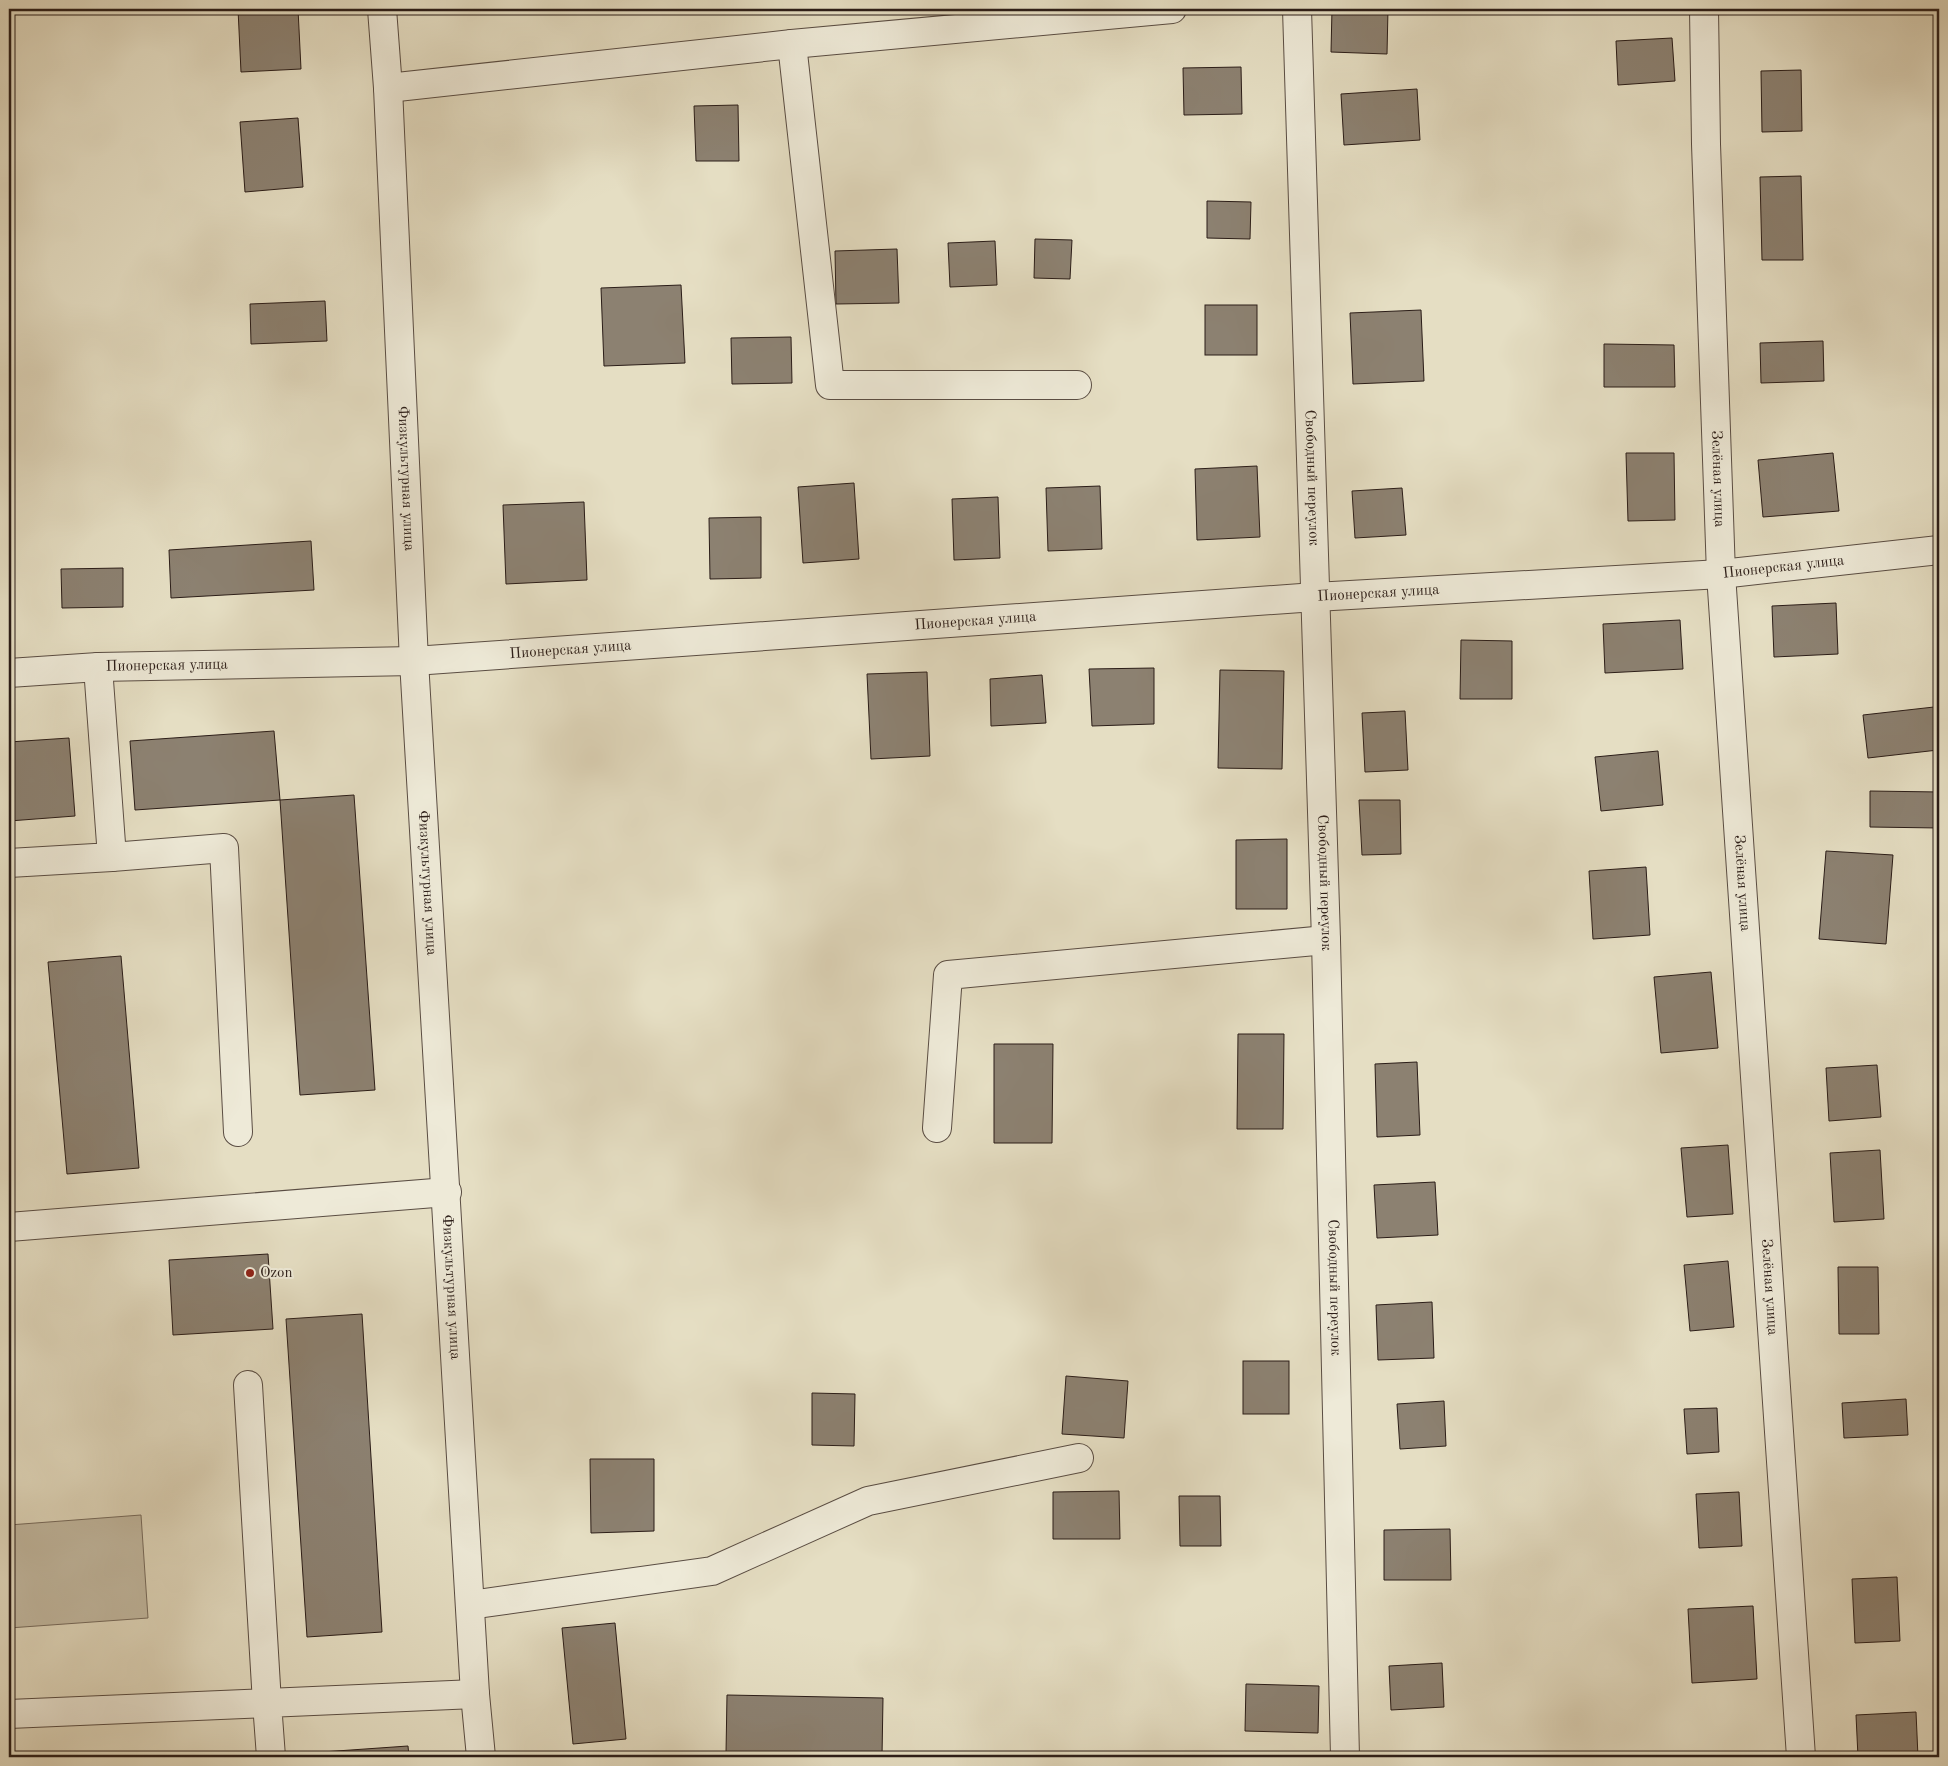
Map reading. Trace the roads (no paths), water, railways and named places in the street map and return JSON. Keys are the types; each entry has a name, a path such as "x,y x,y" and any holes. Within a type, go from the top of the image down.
{"street":[{"name":"Физкультурная улица","path":"382,9 388,88 414,661 480,1757"},
{"path":"388,88 792,44 1172,9"},
{"name":"Свободный переулок","path":"1297,9 1326,940 1345,1757"},
{"name":"Зелёная улица","path":"1704,9 1721,574 1801,1757"},
{"path":"792,44 830,385 1077,385"},
{"name":"Пионерская улица","path":"9,673 98,667 414,661 1315,596 1721,574 1939,550"},
{"path":"98,667 112,857"},
{"path":"9,863 224,848 238,1132"},
{"path":"937,1128 948,975 1326,940"},
{"path":"9,1227 446,1192"},
{"path":"248,1385 271,1757"},
{"path":"470,1605 712,1571 868,1501 1079,1458"},
{"path":"9,1714 475,1694"}],"place":[{"name":"Ozon","path":"250,1273"}]}
